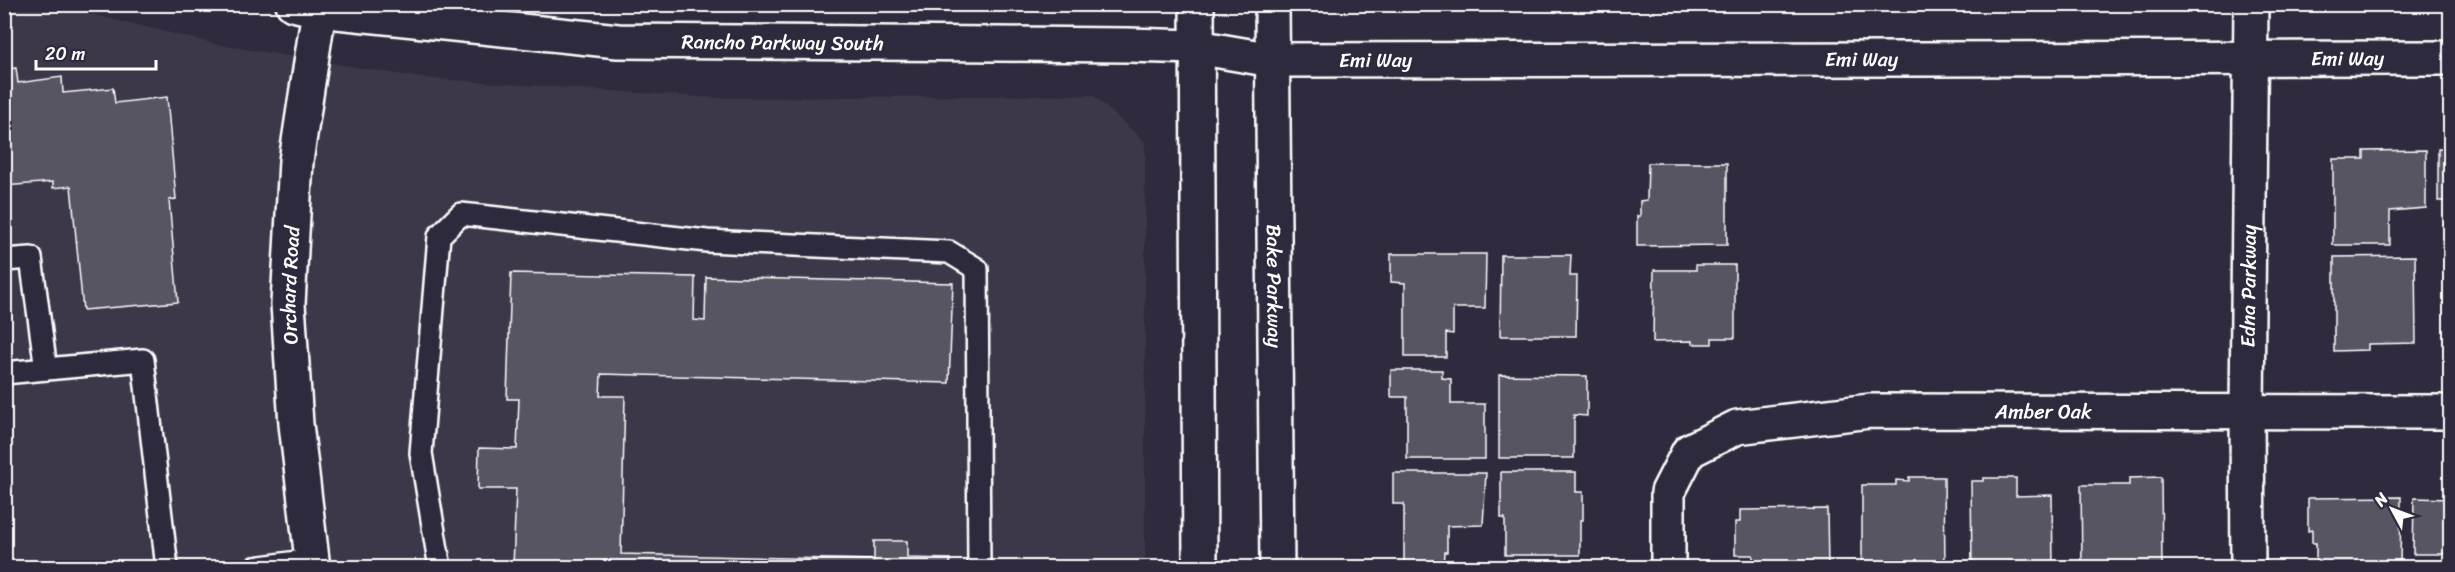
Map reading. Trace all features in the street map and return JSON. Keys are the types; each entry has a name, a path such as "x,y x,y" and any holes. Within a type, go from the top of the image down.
{"street":[{"path":"1197,4 1200,567"},
{"name":"Bake Parkway","path":"1272,4 1277,567"},
{"name":"Edna Parkway","path":"2248,567 2247,411 2251,4"},
{"name":"Rancho Parkway South","path":"310,6 618,41 1197,47 1272,60"},
{"name":"Orchard Road","path":"310,6 296,161 288,304 296,424 312,564"},
{"name":"Emi Way","path":"1272,60 2451,58"},
{"name":"Amber Oak","path":"1668,567 1668,492 1689,451 1737,427 1870,411 2451,412"}],"lane":[{"path":"440,567 421,453 439,236 461,214 707,241 949,252 978,269 979,567"},
{"path":"4,260 31,258 46,369"},
{"path":"4,373 143,360 167,567"},
{"path":"254,567 312,564"}],"shaded area":[{"path":"4,5 53,5 221,45 422,78 715,98 1093,95 1145,142 1145,567 5,567"}],"building":[{"path":"16,68 18,83 62,77 63,93 113,88 115,103 167,97 176,199 169,200 178,302 83,310 71,186 53,188 53,182 4,186 4,69"},
{"path":"2438,149 2450,149 2450,201 2438,201"},
{"path":"2426,150 2426,208 2390,211 2390,245 2333,245 2333,159 2364,159 2364,151"},
{"path":"1648,163 1727,163 1727,245 1637,246 1637,216 1640,216 1640,201 1647,200"},
{"path":"1391,254 1486,254 1485,308 1453,308 1453,334 1446,333 1446,357 1405,357 1405,283 1391,282"},
{"path":"1501,255 1571,255 1570,276 1577,276 1576,336 1500,336"},
{"path":"2415,256 2416,343 2368,344 2368,350 2334,351 2334,257"},
{"path":"1696,265 1735,265 1735,338 1712,338 1712,344 1692,344 1692,341 1653,342 1654,270 1696,270"},
{"path":"511,273 695,277 694,320 705,321 706,277 953,283 949,383 601,374 600,396 625,396 621,554 874,560 874,541 907,541 907,558 950,559 950,568 513,568 516,489 478,489 479,448 517,449 519,399 507,399"},
{"path":"1391,370 1442,370 1442,378 1451,379 1451,404 1485,404 1485,459 1407,459 1407,397 1391,397"},
{"path":"1499,375 1587,376 1587,416 1574,415 1574,458 1499,458"},
{"path":"1501,472 1576,472 1576,492 1583,492 1580,555 1505,555 1505,518 1501,518"},
{"path":"1393,473 1486,473 1483,525 1447,526 1447,552 1444,552 1443,568 1404,568 1404,504 1393,504"},
{"path":"1909,477 1944,477 1945,568 1862,568 1862,485 1896,485 1896,480 1909,481"},
{"path":"2161,477 2162,568 2082,568 2081,485 2129,485 2129,478"},
{"path":"1983,478 2016,478 2016,496 2052,495 2053,568 1972,568 1971,481 1983,481"},
{"path":"2401,497 2400,568 2316,568 2316,543 2312,543 2312,530 2308,531 2308,498"},
{"path":"2414,498 2450,499 2450,554 2413,554"},
{"path":"1827,509 1828,568 1753,568 1753,555 1735,555 1735,522 1740,522 1740,510"}]}
